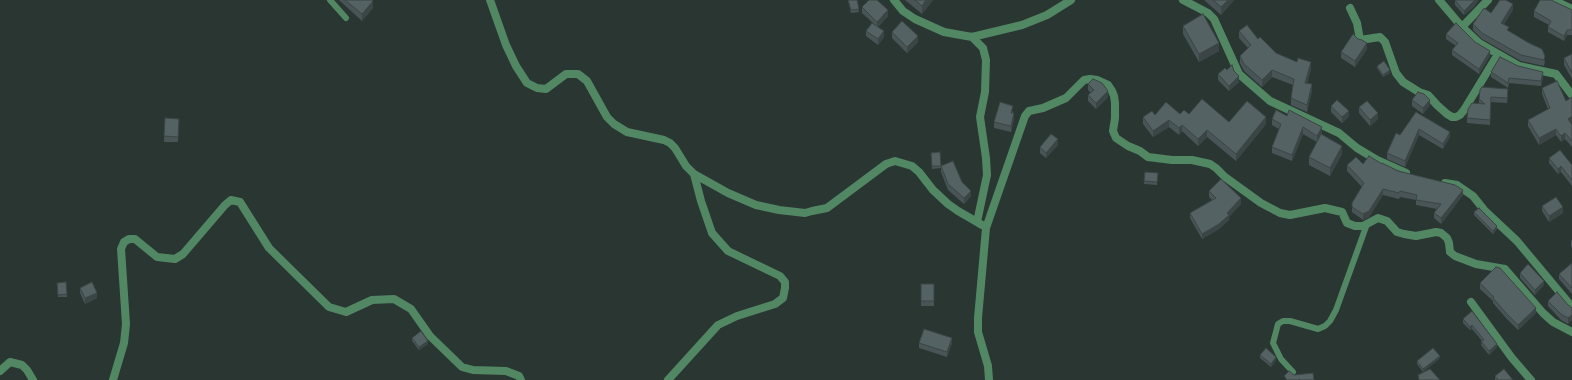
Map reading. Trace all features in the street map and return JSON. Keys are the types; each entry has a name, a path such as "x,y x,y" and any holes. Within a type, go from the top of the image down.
{"street":[{"path":"490,0 506,45 516,66 527,83 537,88 546,89 566,74 578,74 586,81 606,117 614,124 626,132 664,140 670,143 675,148 686,166 694,174 728,193 756,205 779,210 805,213 827,208 886,164 895,161 912,166 919,172 933,190 948,204 986,228"},
{"path":"894,0 903,11 915,19 944,32 972,37 1022,24 1047,15 1071,0"},
{"path":"1183,0 1208,13 1214,19 1239,74 1270,101 1339,133 1357,148 1377,160 1412,175"},
{"path":"1439,0 1462,27 1479,43 1519,66 1556,74 1572,95"},
{"path":"1462,27 1488,0"},
{"path":"1553,0 1572,9"},
{"path":"1350,8 1357,22 1360,40 1380,37 1385,42 1396,73 1403,82 1419,92 1428,95 1442,109 1452,116 1456,117 1460,115 1498,54"},
{"path":"972,37 983,48 986,60 985,92 980,117 986,151 987,175 977,222"},
{"path":"989,380 988,366 978,332 986,228 1025,116 1029,112 1043,108 1066,98 1084,80 1090,79 1097,80 1108,85 1112,91 1115,103 1113,131 1116,138 1148,157 1172,160 1192,160 1210,164 1225,177 1261,203 1280,214 1290,215 1325,208 1342,212 1347,223 1355,226 1363,226 1378,218 1387,221 1397,232 1404,234 1416,236 1436,232 1441,233 1447,238 1450,252 1455,256 1476,264 1505,269 1543,313 1553,322 1572,332"},
{"path":"668,380 718,325 737,316 775,304 783,298 785,288 785,282 780,276 728,251 712,233 694,174"},
{"path":"1435,181 1457,185 1473,196 1485,211 1517,241 1572,307"},
{"path":"113,380 124,343 126,324 121,249 124,242 129,239 135,239 157,257 175,258 183,254 231,200 240,202 269,248 329,307 346,312 372,300 394,299 411,309 430,336 462,366 473,370 506,371 519,376 521,380"},
{"path":"1471,302 1530,380"},
{"path":"0,371 10,362 22,365 27,370 32,380"}],"lane":[{"path":"330,0 346,18"},
{"path":"1293,372 1281,359 1273,343 1278,324 1283,321 1290,321 1318,330 1330,321 1336,310 1367,224"}],"building":[{"path":"345,0 372,0 373,1 362,14"},
{"path":"848,0 857,0 859,9 851,10"},
{"path":"869,0 877,0 888,10 877,22 862,7"},
{"path":"915,0 926,0 922,6"},
{"path":"1213,0 1228,0 1221,7"},
{"path":"1455,0 1475,0 1464,11"},
{"path":"1500,0 1506,0 1513,4 1501,23 1509,27 1507,30 1542,49 1545,56 1544,60 1521,55 1482,33 1473,24 1484,8 1491,13"},
{"path":"1540,0 1551,0 1572,10 1572,30 1567,30 1564,36 1548,27 1551,21 1534,11"},
{"path":"1203,14 1219,43 1199,54 1183,26"},
{"path":"902,21 918,36 907,47 892,32"},
{"path":"872,23 884,31 878,39 866,31"},
{"path":"1456,23 1475,42 1490,51 1479,69 1452,50 1458,43 1446,34"},
{"path":"1247,25 1258,39 1260,37 1276,53 1297,62 1298,58 1311,62 1305,83 1312,84 1307,105 1291,98 1294,79 1272,70 1262,80 1244,64 1240,56 1251,45 1239,31"},
{"path":"1353,34 1358,39 1367,43 1355,61 1341,52"},
{"path":"1572,54 1572,73 1564,58"},
{"path":"1500,57 1518,66 1543,72 1541,81 1509,78 1508,83 1491,72"},
{"path":"1384,61 1390,70 1383,75 1377,66"},
{"path":"1232,65 1234,71 1239,76 1229,86 1218,74 1225,68 1227,70"},
{"path":"1093,79 1102,83 1108,91 1096,103 1088,95 1094,90 1088,84"},
{"path":"1557,81 1566,101 1572,97 1572,116 1568,119 1572,125 1572,141 1565,133 1561,136 1556,129 1539,138 1528,120 1550,108 1542,88"},
{"path":"1482,87 1508,89 1507,98 1491,97 1490,120 1467,118 1468,109 1472,103 1485,104 1479,99 1480,90"},
{"path":"1418,92 1424,94 1430,100 1423,108 1412,100"},
{"path":"1202,99 1229,122 1247,101 1266,117 1236,154 1207,130 1198,139 1182,125 1179,128 1169,120 1153,131 1143,117 1152,111 1155,115 1166,102 1180,114 1184,110 1189,114"},
{"path":"1337,100 1349,111 1342,117 1331,106"},
{"path":"1367,101 1378,113 1370,120 1359,107"},
{"path":"1000,102 1013,106 1011,113 1014,113 1011,126 994,122"},
{"path":"1276,110 1287,116 1289,110 1322,127 1317,136 1303,127 1292,155 1272,147 1281,124 1272,119"},
{"path":"1416,112 1450,132 1443,144 1419,129 1405,161 1387,153 1396,133 1400,135"},
{"path":"165,118 179,119 178,137 164,136"},
{"path":"1051,134 1058,139 1046,153 1040,147"},
{"path":"1321,134 1342,146 1330,168 1309,157"},
{"path":"1560,150 1572,165 1572,180 1561,166 1558,169 1549,158"},
{"path":"940,152 941,166 932,166 931,153"},
{"path":"1369,156 1398,171 1455,185 1463,190 1441,218 1434,213 1441,204 1416,200 1417,195 1383,189 1369,211 1363,214 1352,207 1352,203 1364,183 1347,165 1356,157 1363,164"},
{"path":"953,161 962,182 971,191 964,198 948,184 941,166"},
{"path":"1145,172 1158,173 1157,182 1144,181"},
{"path":"1221,179 1241,198 1227,213 1229,215 1219,224 1202,234 1190,213 1216,198 1209,191"},
{"path":"1556,197 1563,207 1549,216 1542,206"},
{"path":"1479,208 1497,226 1493,231 1474,212"},
{"path":"1572,263 1572,288 1559,274"},
{"path":"1528,264 1544,281 1535,290 1520,273"},
{"path":"1496,267 1500,268 1536,308 1518,325 1480,283"},
{"path":"66,282 67,294 58,295 57,283"},
{"path":"92,282 97,293 85,298 80,288"},
{"path":"921,284 934,284 934,301 921,301"},
{"path":"1557,292 1572,308 1572,315 1568,318 1561,314 1548,301"},
{"path":"1472,311 1497,344 1489,351 1481,341 1484,340 1472,325 1470,327 1463,319"},
{"path":"924,329 952,338 947,352 919,343"},
{"path":"421,331 428,341 419,347 412,338"},
{"path":"1266,348 1276,357 1271,364 1260,355"},
{"path":"1433,348 1440,356 1423,369 1417,361"},
{"path":"1430,369 1440,380 1419,380 1418,375"},
{"path":"1504,369 1513,380 1498,380 1495,376"},
{"path":"1289,371 1294,375 1313,373 1314,380 1287,380 1284,376"}]}
